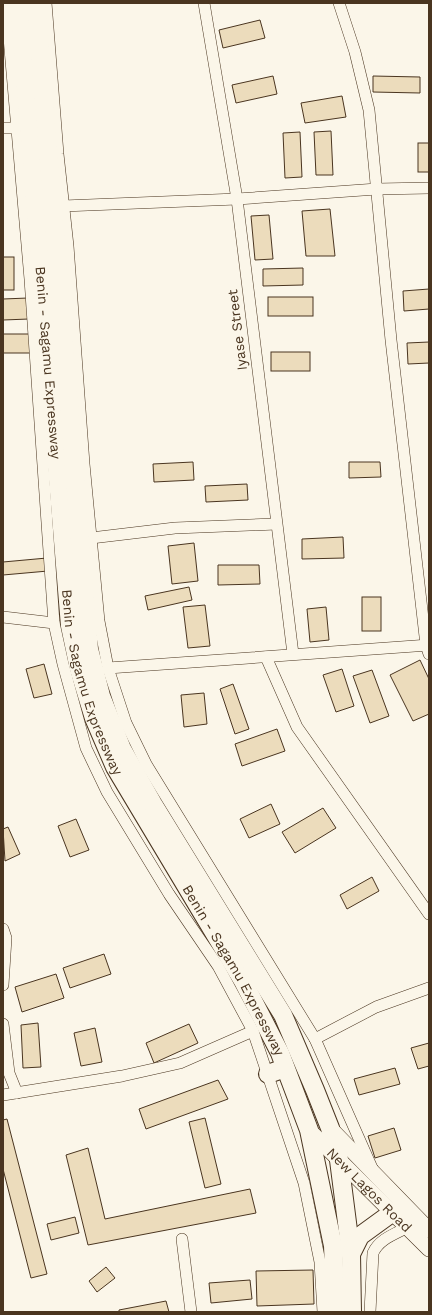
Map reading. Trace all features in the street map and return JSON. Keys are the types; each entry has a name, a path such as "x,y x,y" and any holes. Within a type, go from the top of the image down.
{"highway":[{"path":"36,3 84,604 89,649 101,696 122,749 283,1015 330,1128 339,1160 351,1254 352,1312"},
{"name":"Benin - Sagamu Expressway","path":"8,7 70,626 78,669 94,718 115,767 243,981 280,1052 309,1130 333,1246 336,1312"},
{"path":"268,1074 285,1068"},
{"path":"351,1254 360,1236 393,1212"}],"main road":[{"name":"New Lagos Road","path":"330,1128 429,1230"},
{"name":"New Lagos Road","path":"309,1130 429,1249"}],"street":[{"path":"46,3 91,538 99,621 108,668 126,723 146,764 315,1039 376,1177"},
{"name":"Iyase Street","path":"204,3 237,199 292,654"},
{"path":"108,668 292,654 428,648 391,340 370,110 355,52 339,3"},
{"path":"8,7 16,128 30,279 54,623 63,664 86,748 107,792 169,894 218,966 252,1031 268,1074 304,1183 320,1262 323,1312"},
{"path":"3,128 16,128"},
{"path":"63,206 237,199 377,189 429,188"},
{"path":"91,538 175,528 276,524"},
{"path":"3,618 54,623"},
{"path":"266,657 297,727 429,914"},
{"path":"3,929 6,938 3,984"},
{"path":"315,1039 376,1007 429,988"},
{"path":"3,1024 9,1073 17,1093"},
{"path":"3,1095 122,1076 180,1063 252,1031"},
{"path":"370,1312 373,1253 376,1246 381,1241 408,1228"},
{"path":"182,1238 191,1312"}],"building":[{"path":"260,20 265,38 223,48 219,30"},
{"path":"273,76 277,94 236,103 232,85"},
{"path":"373,76 420,77 420,93 373,92"},
{"path":"342,96 346,117 305,123 301,103"},
{"path":"331,131 333,175 316,175 314,132"},
{"path":"300,132 302,177 285,178 283,133"},
{"path":"418,143 429,143 429,172 418,172"},
{"path":"330,209 335,256 306,256 302,211"},
{"path":"269,215 273,259 255,260 251,216"},
{"path":"3,257 14,257 14,290 3,290"},
{"path":"303,268 303,285 263,286 263,269"},
{"path":"429,289 429,309 404,311 403,291"},
{"path":"268,297 313,297 313,316 268,316"},
{"path":"28,298 29,319 3,320 3,299"},
{"path":"3,334 33,334 33,353 3,353"},
{"path":"429,342 429,363 408,364 407,343"},
{"path":"271,352 310,352 310,371 271,371"},
{"path":"193,462 194,480 154,482 153,464"},
{"path":"349,462 380,462 381,477 349,478"},
{"path":"247,484 248,500 206,502 205,486"},
{"path":"343,537 344,558 302,559 302,539"},
{"path":"194,543 198,581 172,584 168,546"},
{"path":"47,558 48,571 3,575 3,562"},
{"path":"218,565 259,565 260,584 218,585"},
{"path":"189,587 192,600 148,610 145,596"},
{"path":"362,597 381,597 381,631 362,631"},
{"path":"205,605 210,646 188,648 183,607"},
{"path":"326,607 329,640 310,642 307,609"},
{"path":"420,660 429,679 429,714 413,721 390,675"},
{"path":"44,664 52,694 34,698 26,669"},
{"path":"342,669 354,706 336,712 323,675"},
{"path":"372,670 389,716 370,723 353,676"},
{"path":"233,684 249,729 235,734 220,689"},
{"path":"204,693 207,724 184,727 181,695"},
{"path":"277,729 285,751 242,766 235,744"},
{"path":"271,804 280,824 249,838 240,819"},
{"path":"323,808 336,828 295,853 282,832"},
{"path":"76,819 89,850 70,857 58,826"},
{"path":"8,827 20,854 5,861 3,829"},
{"path":"372,877 379,891 347,909 340,895"},
{"path":"104,954 111,974 70,988 63,968"},
{"path":"56,974 64,998 22,1012 15,987"},
{"path":"38,1023 41,1067 23,1068 21,1025"},
{"path":"189,1024 198,1043 154,1063 146,1043"},
{"path":"95,1028 102,1062 81,1066 74,1033"},
{"path":"429,1043 429,1066 418,1069 411,1048"},
{"path":"395,1068 400,1084 359,1095 354,1079"},
{"path":"218,1080 228,1099 146,1129 139,1109"},
{"path":"205,1118 221,1184 205,1188 189,1122"},
{"path":"7,1119 47,1274 31,1278 3,1169 3,1120"},
{"path":"394,1128 401,1150 375,1158 368,1136"},
{"path":"88,1148 105,1219 250,1189 256,1213 88,1245 66,1155"},
{"path":"75,1217 79,1233 51,1240 47,1224"},
{"path":"106,1267 115,1278 97,1292 89,1281"},
{"path":"313,1270 314,1304 257,1306 256,1271"},
{"path":"250,1280 252,1299 211,1303 209,1283"},
{"path":"166,1301 169,1312 119,1312 119,1310"}]}
